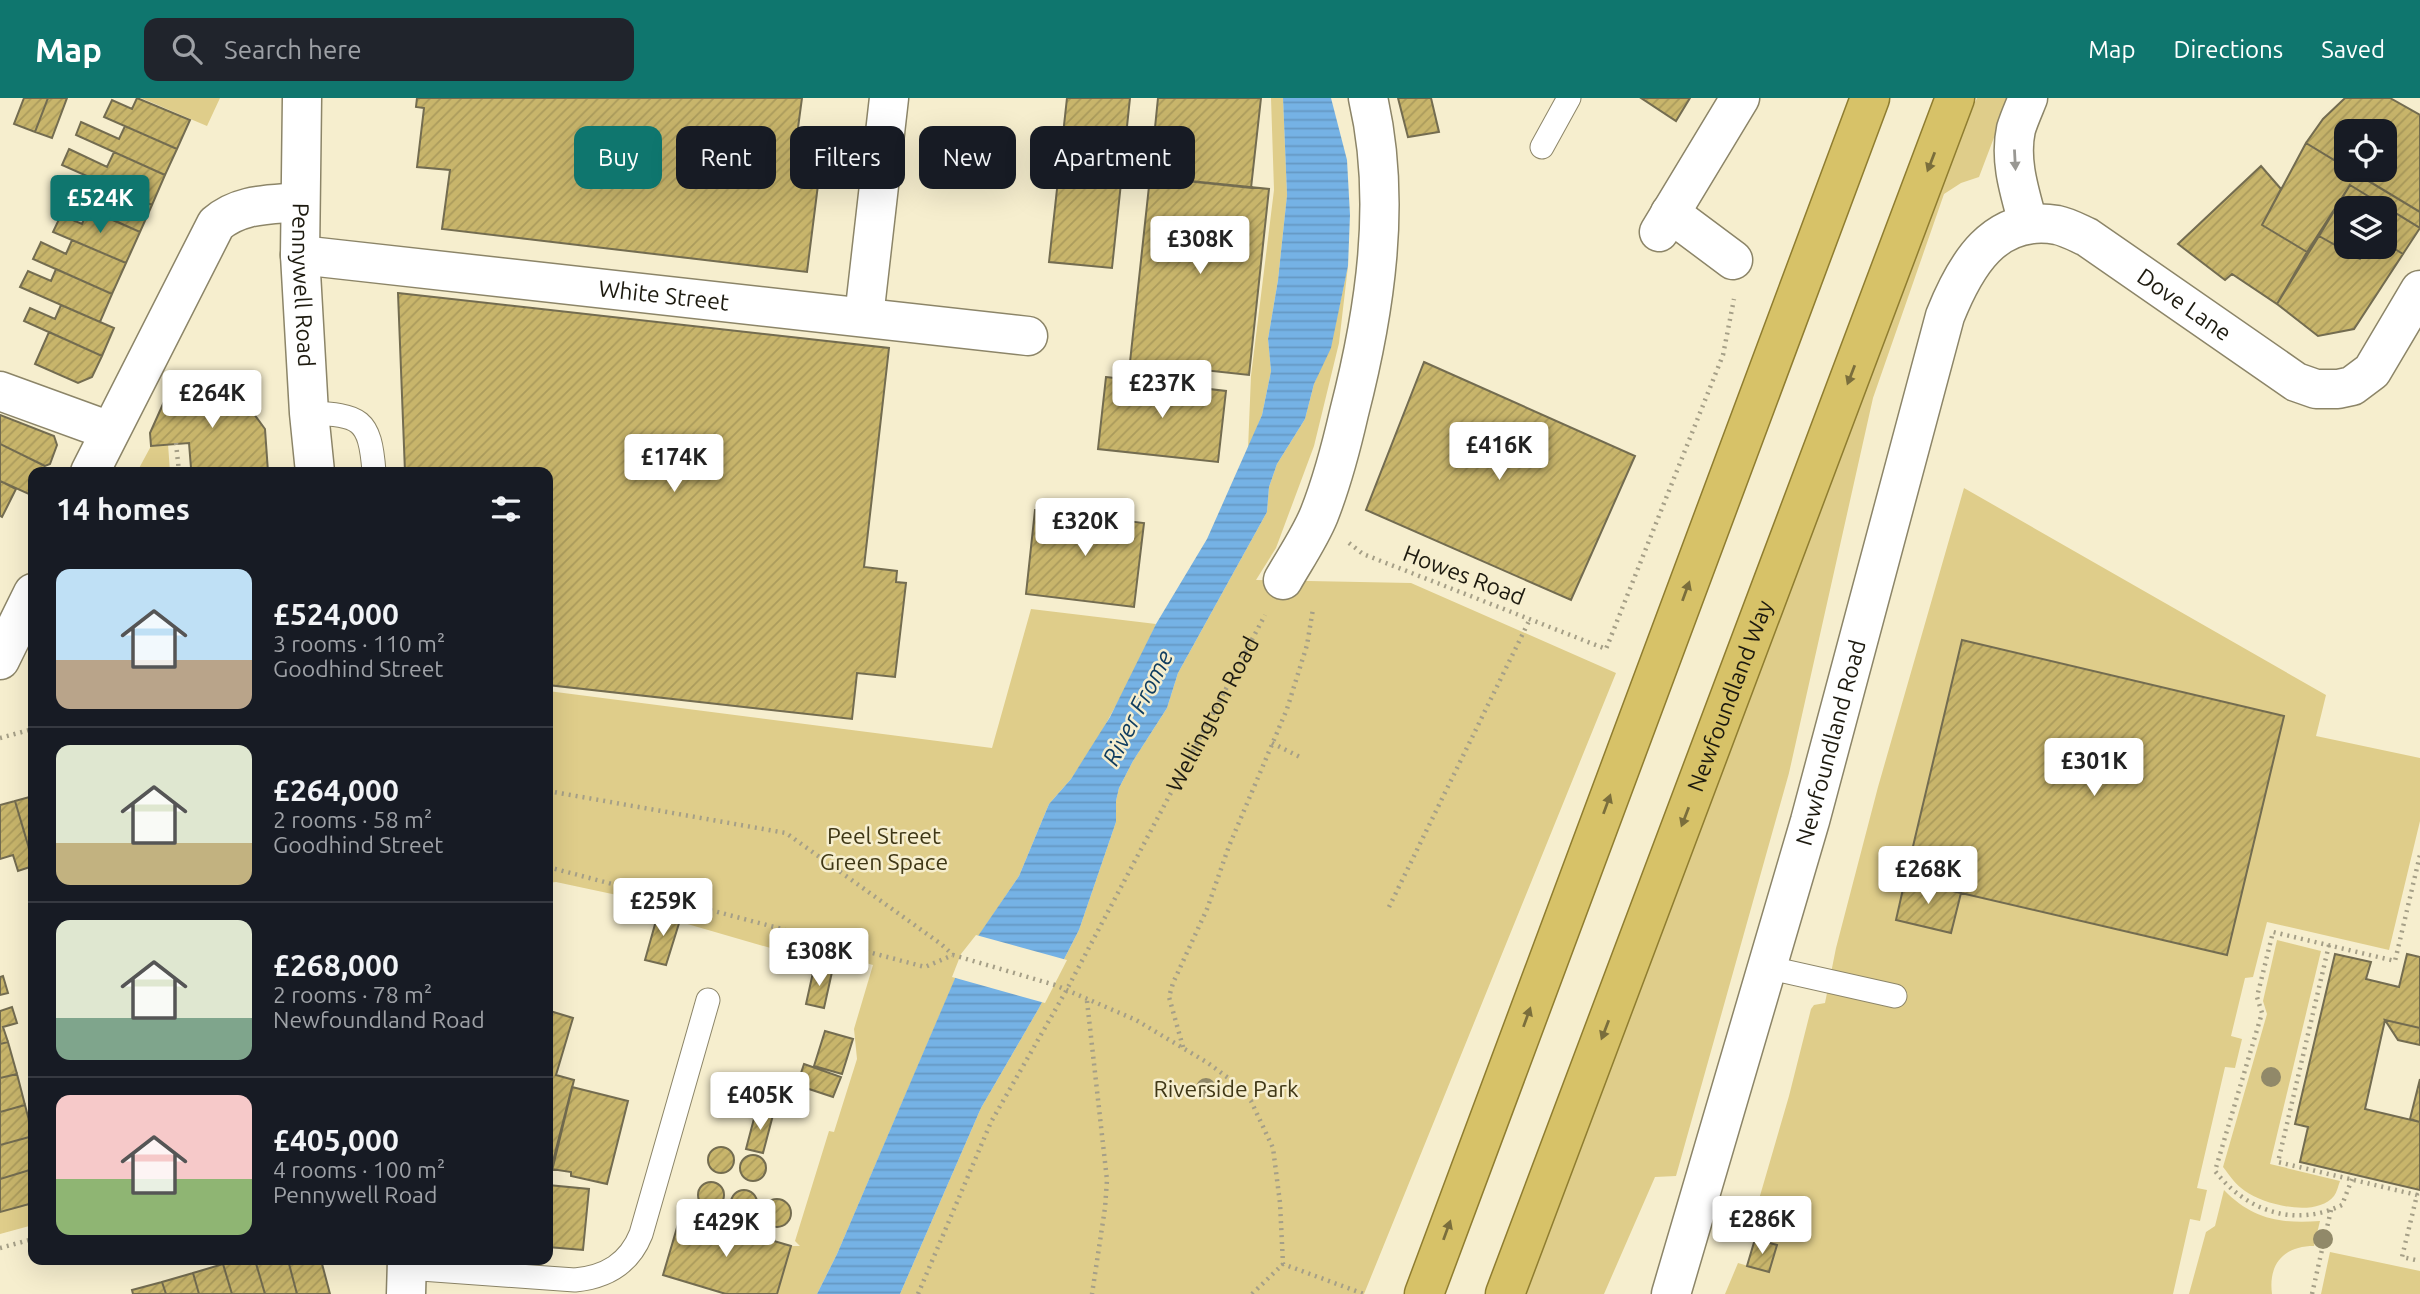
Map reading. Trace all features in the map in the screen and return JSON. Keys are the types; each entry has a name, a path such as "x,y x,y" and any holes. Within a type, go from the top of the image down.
{"highway":[{"path":"1423,1294 1870,98"},
{"name":"Newfoundland Way","path":"1505,1294 1955,98"}],"street":[{"name":"Pennywell Road","path":"302,98 300,255 314,467"},
{"path":"864,317 889,98"},
{"path":"1283,580 1318,517 1335,471 1357,383 1374,280 1379,226 1378,164 1368,98"},
{"path":"1733,260 1665,223 1740,98"},
{"path":"2028,98 2016,130 2014,156 2017,181 2028,223"},
{"path":"92,467 216,224 227,215 246,207 300,202"},
{"name":"Dove Lane","path":"2028,223 2059,225 2087,237 2296,382 2316,389 2352,386 2372,371 2420,290"},
{"name":"Newfoundland Road","path":"1671,1294 1810,821 1945,316 1953,295 1978,255 1996,236 2028,223"},
{"name":"White Street","path":"300,255 1028,336"},
{"path":"0,391 110,431"},
{"path":"0,660 28,603"}],"lane":[{"path":"1542,146 1570,98"},
{"path":"309,413 352,417 365,429 372,446 374,467"},
{"path":"1766,967 1895,996"},
{"path":"407,1274 575,1280 600,1275 622,1263 635,1249 641,1234 708,1000"}],"path":[{"name":"Howes Road","path":"1318,517 1363,554 1606,649 1723,355 1737,280 1733,260"},
{"path":"176,443 178,467"},
{"name":"Wellington Road","path":"918,1294 990,1122 1066,991 1283,580"},
{"path":"1183,1047 1171,1005 1171,990 1296,682 1307,645 1314,606"},
{"path":"1389,906 1530,619"},
{"path":"0,738 28,730"},
{"path":"1272,743 1300,757"},
{"path":"553,792 786,833 953,955 1055,985 1136,1020 1183,1047 1236,1083 1251,1101 1264,1125 1273,1148 1277,1173 1283,1264 1252,1294"},
{"path":"2351,1179 2342,1205 2312,1214 2290,1214 2266,1210 2249,1203 2234,1192 2215,1171 2262,1013 2257,998 2273,932 2395,961 2420,855"},
{"path":"553,868 925,967 953,955"},
{"path":"2329,945 2278,1163 2417,1195 2402,1257 2420,1262"},
{"path":"1087,1000 1107,1180 1092,1294"},
{"path":"2312,1294 2331,1210"},
{"path":"0,1248 28,1240"},
{"path":"1283,1264 1364,1294"}],"green space":[{"path":"141,98 220,98 207,126"},
{"path":"1271,98 1283,98 1287,195 1278,280 1268,339 1271,371 1262,415 1248,449 1251,376 1274,190"},
{"path":"1977,98 2009,98 1979,177 1961,183 1944,194 1873,398 1789,773 1676,1176 1655,1177 1604,1294 1526,1294 1594,1104 1956,145"},
{"name":"Riverside Park","path":"1348,266 1339,343 1314,446 1276,548 1256,580 1411,583 1616,673 1364,1294 900,1294 981,1108 1039,1008 1079,930 1116,822 1119,788 1167,708 1178,673 1267,512 1269,487 1277,464 1305,419 1314,384 1332,340"},
{"path":"168,444 170,467 140,467 151,446"},
{"path":"1964,488 2326,695 2316,736 2420,758 2420,821 2389,950 2267,922 2253,977 2245,978 2231,1036 2242,1039 2235,1068 2225,1067 2197,1188 2207,1190 2200,1221 2190,1219 2173,1294 1725,1294 1738,1263 1769,1272 1776,1245 1748,1237 1811,1009 1814,1005 1825,1003 1836,948 1878,787"},
{"name":"Peel Street Green Space","path":"1031,609 1156,624 1133,674 1097,740 1071,779 1049,804 1019,876 965,956 837,1254 817,1294 777,1294 791,1246 800,1246 795,1241 829,1131 834,1132 857,1059 854,1029 873,965 795,943 791,954 684,923 687,910 553,882 553,692 992,748"},
{"path":"2277,940 2321,951 2270,1164 2340,1181 2334,1196 2326,1203 2303,1208 2277,1205 2254,1196 2239,1186 2223,1167 2267,1014 2263,1001"},
{"path":"2224,1190 2245,1208 2268,1218 2292,1222 2320,1221 2314,1246 2294,1249 2280,1259 2273,1274 2272,1294 2189,1294 2206,1232 2215,1226"},
{"path":"28,1203 28,1226 0,1234 0,1211"},
{"path":"2330,1252 2420,1271 2420,1294 2321,1294"}],"water":[{"name":"River Frome","path":"1283,98 1331,98 1347,160 1350,215 1348,266 1331,348 1314,384 1305,419 1277,464 1269,487 1267,512 1178,673 1167,708 1119,788 1116,822 1079,930 1039,1008 981,1108 900,1294 817,1294 837,1254 965,955 1019,876 1049,804 1071,779 1110,717 1156,624 1207,539 1262,415 1271,371 1268,339 1278,280 1287,195"}],"pier":[{"path":"976,935 1067,960 1045,1003 952,977 961,954"}],"building":[{"path":"24,98 48,98 35,132 14,124"},
{"path":"48,98 67,98 52,138 35,132"},
{"path":"137,98 190,120 177,149 104,117 112,100 132,109"},
{"path":"417,98 802,98 798,126 790,126 790,189 817,189 807,272 442,229 450,170 417,167 424,108 416,107"},
{"path":"1067,98 1130,98 1127,126 1064,126"},
{"path":"1158,98 1261,98 1251,188 1195,182 1195,126 1155,126"},
{"path":"1398,98 1431,98 1439,132 1408,137"},
{"path":"1641,98 1690,98 1676,121"},
{"path":"2345,98 2390,98 2420,115 2420,212 2370,182 2397,182 2397,119 2334,119 2334,160 2306,143 2323,119"},
{"path":"81,122 119,139 125,126 177,149 165,175 76,135"},
{"path":"2306,143 2334,160 2334,182 2370,182 2394,196 2368,196 2350,185 2343,196 2334,196 2334,210 2307,252 2262,225"},
{"path":"69,149 107,167 114,152 165,175 152,205 62,165"},
{"path":"2261,166 2281,189 2262,225 2307,252 2277,304 2232,274 2225,280 2178,244"},
{"path":"100,182 152,205 140,232 73,203 79,189 95,196"},
{"path":"1195,182 1269,189 1249,375 1130,362 1149,189 1195,189"},
{"path":"2350,185 2368,196 2343,196"},
{"path":"1057,189 1120,189 1112,268 1049,262"},
{"path":"2397,198 2420,212 2420,228 2397,214"},
{"path":"89,209 140,232 126,263 53,232 61,215 82,224"},
{"path":"2334,211 2334,244 2319,236"},
{"path":"2397,214 2420,228 2403,254 2397,250"},
{"path":"2319,236 2334,244 2334,259 2397,259 2397,250 2403,254 2354,329 2318,336 2277,304"},
{"path":"72,240 126,263 112,294 33,259 41,242 66,254"},
{"path":"56,269 112,294 100,322 20,287 28,271 51,281"},
{"path":"398,293 889,348 864,567 897,571 896,582 906,583 895,677 857,673 852,719 553,686 553,467 405,467"},
{"path":"61,305 114,328 102,356 24,321 30,308 55,319"},
{"path":"49,332 102,356 92,377 78,383 35,364"},
{"path":"1424,362 1635,456 1571,600 1366,510"},
{"path":"1106,377 1226,391 1218,462 1098,449"},
{"path":"197,383 197,390 221,388 243,399 265,429 268,467 191,467 189,443 151,446 150,433 167,395 184,384"},
{"path":"0,415 54,436 57,445 50,464 45,466 0,444"},
{"path":"0,444 45,466 28,467 28,494 0,481"},
{"path":"0,481 16,489 2,517 0,516"},
{"path":"1035,510 1144,523 1134,607 1026,594"},
{"path":"1962,640 2284,716 2227,955 1905,880"},
{"path":"28,797 28,845 15,801"},
{"path":"15,801 28,845 28,868 18,871 13,855 0,859 0,805"},
{"path":"1905,880 1961,893 1951,933 1896,920"},
{"path":"659,910 681,917 666,965 645,960"},
{"path":"2335,954 2371,962 2366,979 2399,987 2407,954 2420,957 2420,1028 2385,1020 2365,1109 2420,1122 2420,1190 2300,1162 2308,1127 2295,1124"},
{"path":"814,968 832,972 824,1008 806,1004"},
{"path":"3,976 8,993 0,995 0,977"},
{"path":"12,1007 17,1023 3,1027 8,1042 0,1044 0,1011"},
{"path":"553,1012 573,1018 556,1075 574,1080 553,1167"},
{"path":"2385,1020 2420,1028 2420,1045 2398,1040"},
{"path":"825,1031 853,1039 842,1074 814,1066"},
{"path":"8,1042 17,1074 0,1078 0,1044"},
{"path":"804,1064 841,1077 833,1097 797,1085"},
{"path":"17,1074 25,1105 0,1112 0,1078"},
{"path":"2420,1079 2420,1122 2410,1119"},
{"path":"572,1087 628,1101 607,1184 571,1176 571,1172 553,1169"},
{"path":"25,1105 28,1137 0,1145 0,1112"},
{"path":"756,1111 773,1115 763,1153 746,1149"},
{"path":"28,1137 28,1171 0,1179 0,1145"},
{"path":"721,1147 731,1150 734,1160 731,1170 721,1173 711,1170 708,1160 711,1150"},
{"path":"753,1155 762,1159 766,1168 762,1177 753,1181 744,1177 740,1168 744,1159"},
{"path":"28,1171 28,1204 0,1212 0,1179"},
{"path":"711,1182 721,1185 724,1195 721,1205 711,1208 701,1205 698,1195 701,1185"},
{"path":"553,1185 589,1189 583,1250 553,1247"},
{"path":"744,1190 754,1193 757,1203 754,1213 744,1216 734,1213 731,1203 734,1193"},
{"path":"777,1199 787,1203 791,1213 787,1223 777,1227 767,1223 763,1213 767,1203"},
{"path":"681,1214 791,1246 777,1294 726,1294 663,1275"},
{"path":"1755,1239 1777,1245 1769,1272 1747,1266"},
{"path":"223,1265 256,1265 265,1294 232,1294"},
{"path":"223,1265 232,1294 199,1294 193,1273"},
{"path":"256,1265 289,1265 297,1294 265,1294"},
{"path":"289,1265 322,1265 330,1294 297,1294"},
{"path":"193,1273 199,1294 166,1294 162,1282"},
{"path":"162,1282 166,1294 133,1294 132,1290"}]}
